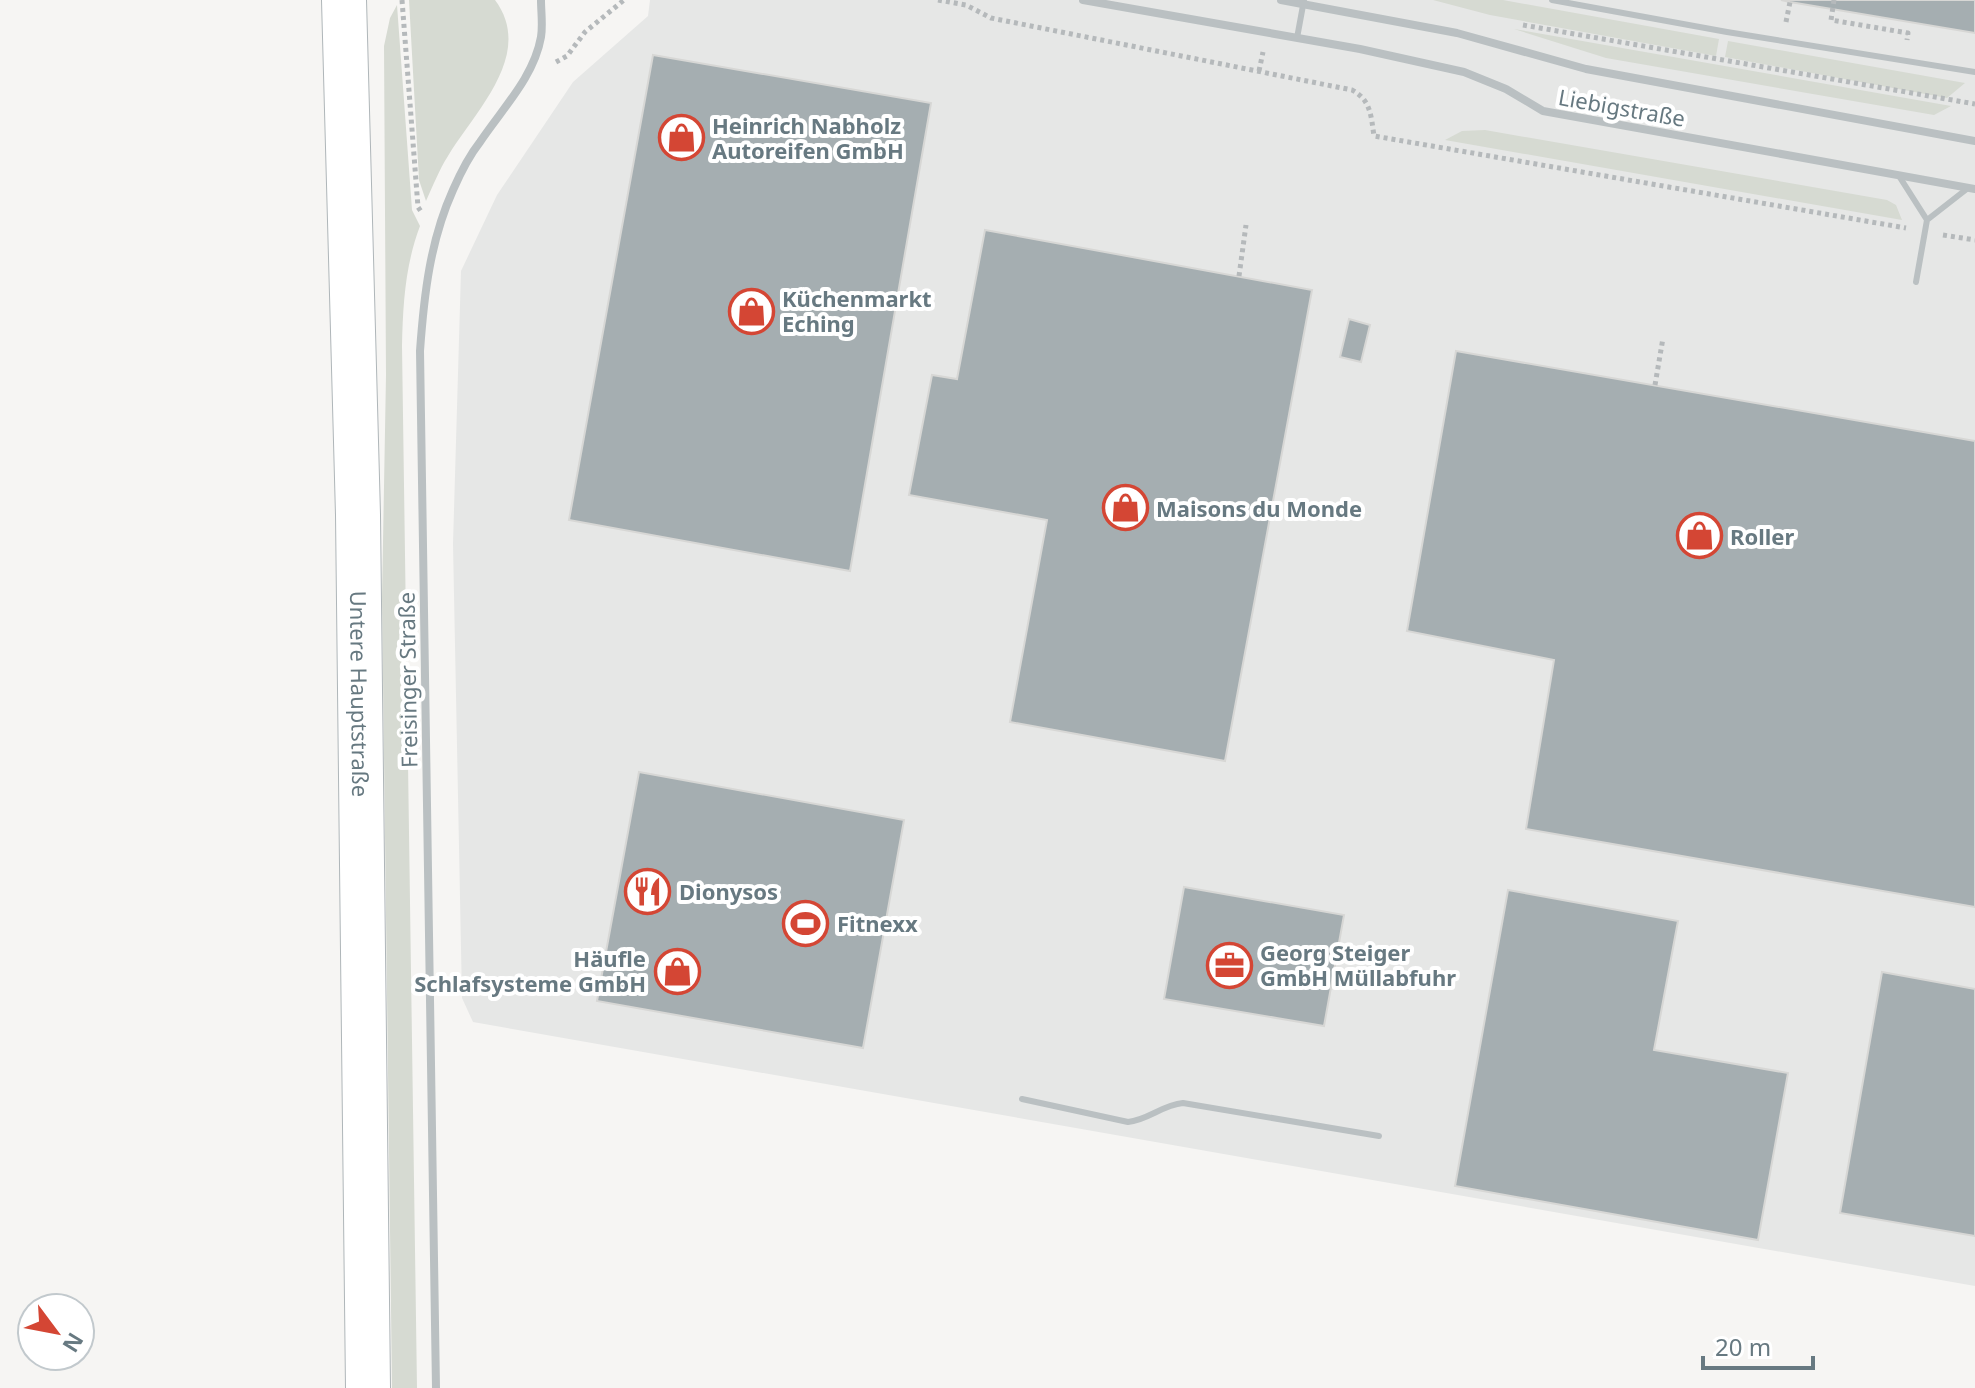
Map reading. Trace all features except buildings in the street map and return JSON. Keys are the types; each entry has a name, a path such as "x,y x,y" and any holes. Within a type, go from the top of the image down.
{"main road":[{"name":"Untere Hauptstraße","path":"348,19 358,515 368,1388"}],"street":[{"name":"Freisinger Straße","path":"436,1388 420,351 424,291 436,234 453,189 477,145 524,80 535,58 541,35 541,0"},
{"name":"Liebigstraße","path":"1083,0 1464,72 1506,89 1543,111 1972,188"},
{"name":"Liebigstraße","path":"1281,0 1457,33 1586,69 1975,141"}],"lane":[{"path":"1552,0 1975,72"},
{"path":"1297,38 1304,2"},
{"path":"1898,175 1927,220 1916,282"},
{"path":"1927,220 1972,188"},
{"path":"1022,1099 1128,1122 1140,1121 1158,1109 1183,1103 1379,1136"}],"path":[{"path":"402,0 418,207 436,234"},
{"path":"524,80 567,56 585,32 624,0"},
{"path":"938,0 966,5 991,18 1352,90 1363,96 1370,107 1374,136 1975,240"},
{"path":"1834,0 1831,20 1908,33"},
{"path":"1785,27 1790,2"},
{"path":"1508,21 1975,104"},
{"path":"1259,71 1263,51"},
{"path":"1239,276 1246,225"},
{"path":"1655,385 1663,338"}],"shaded area":[{"path":"409,0 495,0 506,20 508,41 505,61 497,81 445,161 426,201 419,180"},
{"path":"650,0 1975,0 1975,1286 473,1022 462,998 453,544 461,271 497,195 573,82 648,16"},
{"path":"1433,0 1503,0 1719,39 1716,56 1490,15"},
{"path":"397,5 412,210 420,226 406,285 402,346 417,1388 392,1388 382,598 386,375 384,46 390,18"},
{"path":"1514,29 1951,106 1934,115 1606,58"},
{"path":"1728,41 1965,83 1947,98 1725,57"},
{"path":"1485,130 1887,200 1896,205 1902,220 1445,140 1462,131"}],"place":[{"name":"Heinrich Nabholz Autoreifen GmbH","path":"681,138"},
{"name":"Küchenmarkt Eching","path":"751,311"},
{"name":"Maisons du Monde","path":"1125,508"},
{"name":"Roller","path":"1699,536"},
{"name":"Dionysos","path":"648,891"},
{"name":"Fitnexx","path":"806,923"},
{"name":"Georg Steiger GmbH Müllabfuhr","path":"1229,965"},
{"name":"Häufle Schlafsysteme GmbH","path":"677,971"}]}
